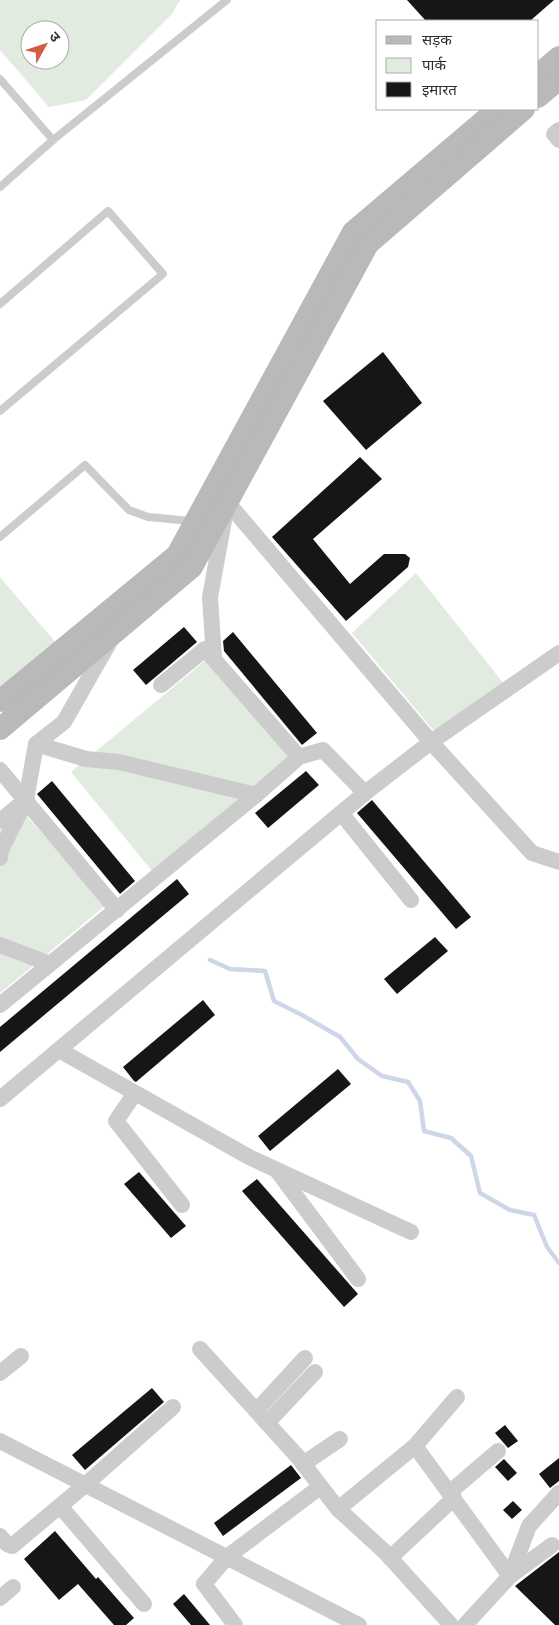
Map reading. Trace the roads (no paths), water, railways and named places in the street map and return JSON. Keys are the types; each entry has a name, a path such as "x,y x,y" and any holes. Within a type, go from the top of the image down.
{"street":[{"path":"539,74 559,57"},
{"path":"539,96 559,79"},
{"path":"0,730 192,567 218,500 354,232 497,110"},
{"path":"0,701 177,556 196,522 218,500 368,244 523,110"},
{"path":"559,130 554,134 559,140"},
{"path":"214,658 210,597 218,500"},
{"path":"218,500 431,742 532,852 559,862"},
{"path":"0,858 1,850 26,800 36,744 64,722 115,632"},
{"path":"161,686 205,649 299,756"},
{"path":"0,1099 365,793 431,742 559,653"},
{"path":"36,744 86,759 119,762 256,795"},
{"path":"0,1005 117,910 135,892 256,795 299,756 322,750 365,793"},
{"path":"0,770 117,910"},
{"path":"0,821 26,800"},
{"path":"342,813 411,900"},
{"path":"0,945 50,964"},
{"path":"59,1050 249,1157 411,1232"},
{"path":"136,1093 116,1121 182,1205"},
{"path":"277,1170 358,1279"},
{"path":"200,1349 303,1464 338,1508 390,1558 451,1625"},
{"path":"0,1374 22,1356"},
{"path":"262,1417 305,1358"},
{"path":"262,1417 314,1372"},
{"path":"338,1508 415,1446 457,1397"},
{"path":"0,1536 7,1544 12,1546 85,1485 173,1407"},
{"path":"303,1464 340,1439"},
{"path":"0,1441 359,1625"},
{"path":"415,1446 510,1576"},
{"path":"390,1558 498,1451"},
{"path":"235,1625 204,1584 227,1557 320,1486"},
{"path":"510,1576 529,1526 559,1493"},
{"path":"60,1506 144,1604"},
{"path":"465,1625 510,1576 552,1545"},
{"path":"0,1598 13,1587"}],"lane":[{"path":"0,187 53,140 227,0"},
{"path":"0,79 53,140"},
{"path":"0,304 108,211 163,274 0,411"},
{"path":"0,537 85,465 129,510 148,517 196,522"}],"waterway":[{"path":"210,960 230,969 265,971 274,1001 340,1037 358,1059 382,1076 408,1082 420,1101 424,1131 451,1138 471,1156 480,1193 510,1210 534,1215 547,1247 559,1263"}]}
